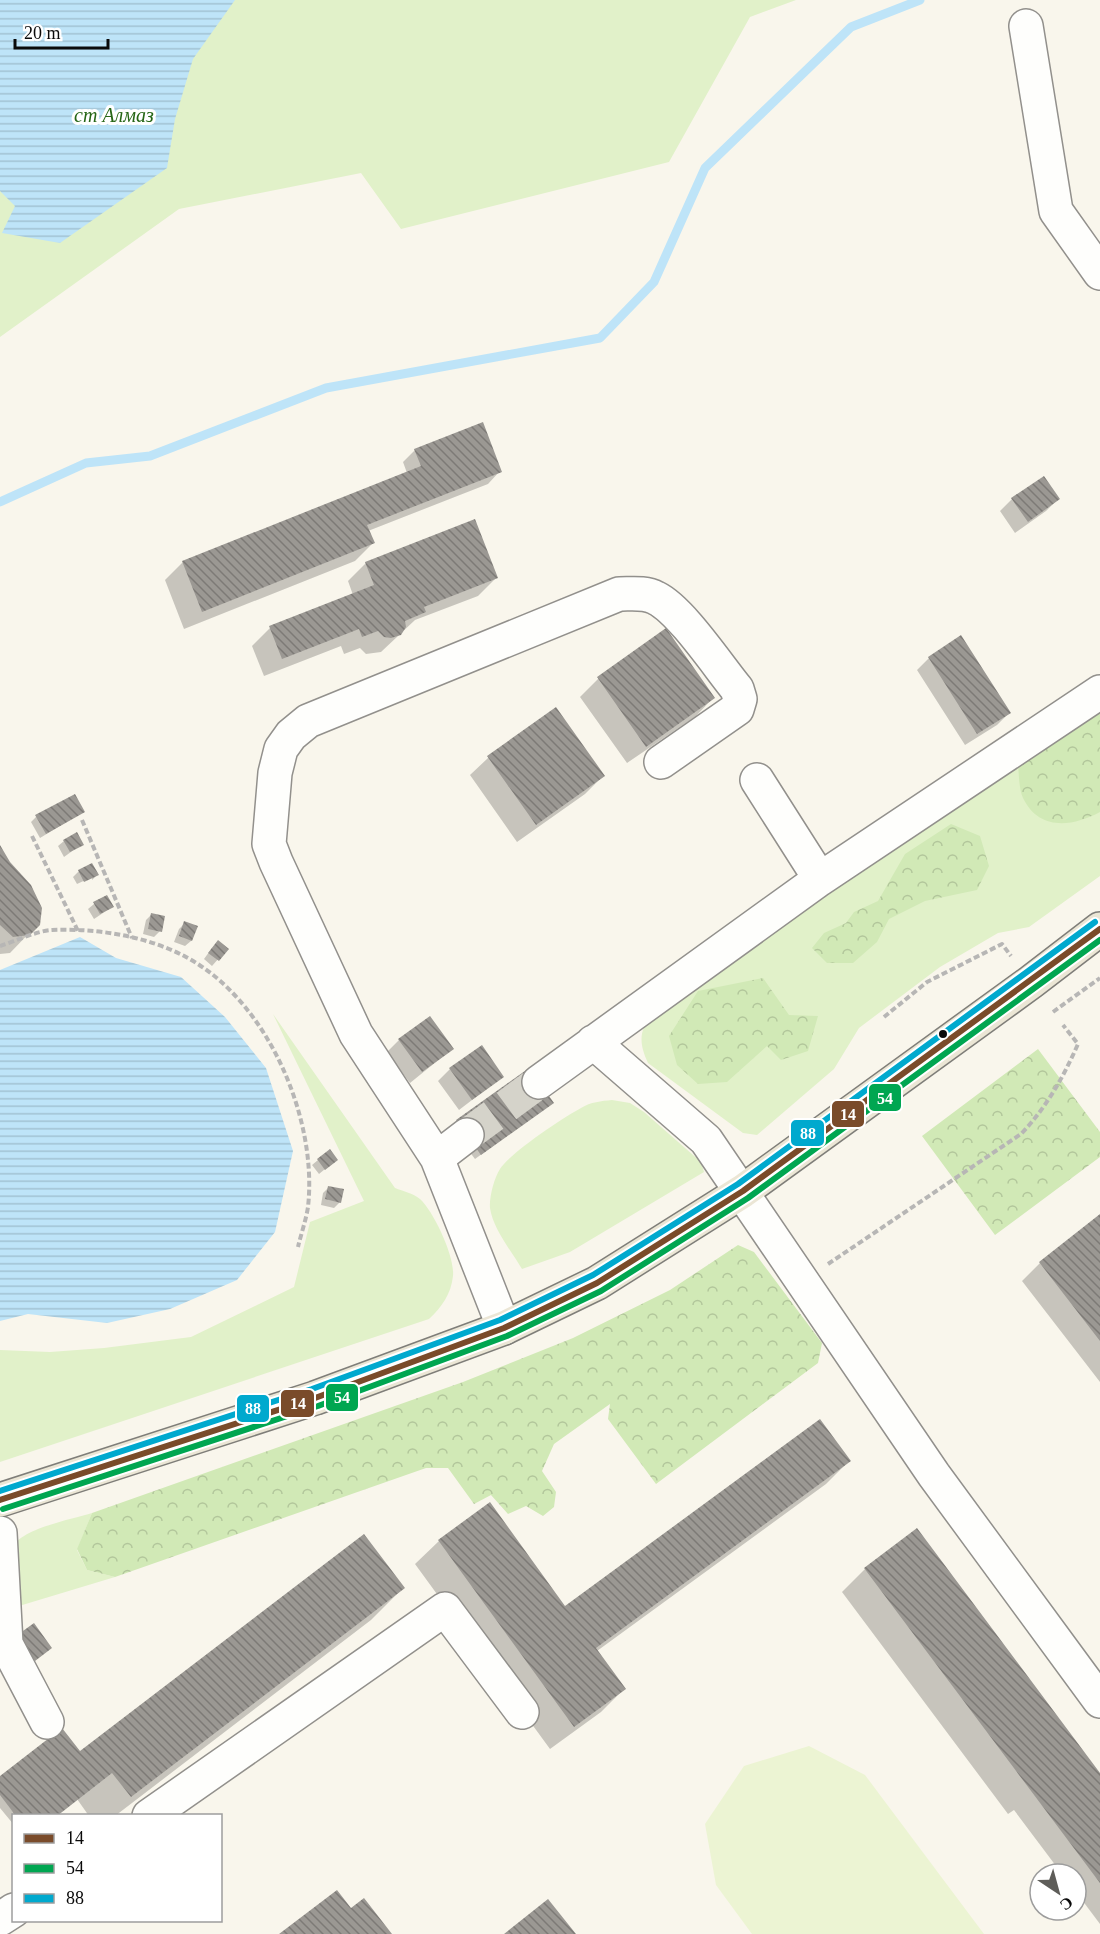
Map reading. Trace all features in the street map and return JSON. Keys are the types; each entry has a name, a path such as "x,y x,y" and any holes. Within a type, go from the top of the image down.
{"main road":[{"path":"0,1500 315,1398 504,1328 597,1283 743,1191 1031,982 1100,929"}],"street":[{"path":"1026,26 1056,211 1100,273"},
{"path":"504,1328 437,1158 356,1034 269,844 274,773 281,749 291,735 308,722 619,594 639,593 656,598 672,609 737,689 740,699 737,710 661,762"},
{"path":"539,1082 820,879 1100,692"},
{"path":"757,780 820,879"},
{"path":"593,1042 706,1140 743,1191 934,1475 1100,1701"},
{"path":"437,1158 467,1135"},
{"path":"0,1533 6,1644 47,1722"},
{"path":"150,1814 445,1609 522,1712"}],"path":[{"path":"82,820 132,939"},
{"path":"32,836 78,931"},
{"path":"0,946 50,930 100,932 132,939 186,957 221,982 246,1005 273,1051 297,1103 308,1155 308,1207 298,1247"},
{"path":"884,1017 927,982 1002,944"},
{"path":"1053,1012 1100,978"},
{"path":"803,1280 1021,1134 1041,1113 1065,1073 1078,1044 1063,1025"}],"green space":[{"name":"ст Алмаз","path":"0,0 796,0 750,17 669,162 401,229 361,173 179,209 0,337"},
{"path":"1100,709 1100,876 1029,927 998,933 940,967 859,1028 834,1069 757,1135 743,1133 648,1063 642,1047 642,1034 647,1022 657,1009"},
{"path":"1100,709 1100,812 1068,823 1047,821 1030,809 1023,798 1018,765"},
{"path":"951,824 980,836 989,866 977,890 925,901 889,919 877,942 853,963 827,963 812,948 824,933 846,923 854,912 878,901 905,854"},
{"path":"763,978 789,1015 818,1016 808,1051 781,1060 767,1046 727,1082 698,1084 677,1065 669,1036 698,991"},
{"path":"273,1014 395,1188 418,1197 426,1205 442,1235 453,1268 452,1283 445,1300 429,1319 0,1462 0,1350 50,1352 191,1337 294,1287 310,1222 364,1201"},
{"path":"1038,1049 1100,1132 1100,1157 995,1235 922,1136"},
{"path":"612,1100 630,1103 644,1112 701,1162 704,1172 570,1252 522,1269 499,1232 490,1208 494,1183 500,1169 514,1154 563,1119 589,1104"},
{"path":"738,1245 754,1252 822,1343 818,1363 656,1484 608,1419 610,1404 554,1444 542,1471 556,1492 554,1507 543,1516 526,1506 508,1514 491,1495 474,1504 448,1468 426,1468 115,1577 87,1570 77,1549 92,1513 463,1382 573,1338 670,1290"},
{"path":"92,1513 77,1550 87,1570 115,1577 19,1606 12,1561 12,1549 16,1542 35,1530"},
{"path":"809,1746 865,1775 984,1934 752,1934 716,1885 705,1824 744,1766"}],"water":[{"path":"0,0 235,0 193,59 175,119 167,168 60,243 2,233 15,206 0,191"},
{"path":"80,937 116,958 181,977 225,1017 266,1068 293,1151 275,1232 237,1280 170,1309 107,1323 28,1314 0,1321 0,970"}],"building":[{"path":"483,422 502,472 367,525 375,543 202,612 182,561 421,466 414,449"},
{"path":"1044,476 1060,499 1028,522 1011,498"},
{"path":"475,519 498,578 424,607 426,612 405,621 406,627 401,635 391,638 384,637 378,631 362,637 359,629 282,659 269,626 374,585 365,562"},
{"path":"666,628 715,698 646,747 597,677"},
{"path":"961,635 1011,713 977,734 928,657"},
{"path":"556,707 605,776 536,825 487,756"},
{"path":"75,794 85,812 46,834 35,815"},
{"path":"77,832 84,845 70,852 63,840"},
{"path":"0,845 10,862 31,885 42,908 40,925 30,935 13,937 0,925"},
{"path":"92,863 99,875 84,882 78,870"},
{"path":"107,895 114,907 100,914 93,902"},
{"path":"151,913 165,916 162,932 148,929"},
{"path":"184,921 198,926 192,941 179,936"},
{"path":"218,940 229,949 219,961 208,953"},
{"path":"430,1016 454,1049 422,1072 398,1039"},
{"path":"482,1045 504,1077 472,1100 449,1068"},
{"path":"529,1068 554,1103 481,1155 456,1120"},
{"path":"330,1149 338,1160 325,1170 317,1159"},
{"path":"328,1186 344,1189 341,1203 325,1199"},
{"path":"1100,1214 1100,1341 1039,1262"},
{"path":"820,1419 851,1461 596,1648 626,1689 574,1727 438,1540 490,1502 565,1606"},
{"path":"917,1528 1100,1773 1100,1883 1088,1867 1088,1862 1084,1862 864,1568"},
{"path":"364,1534 405,1588 131,1797 112,1773 60,1814 14,1814 0,1795 0,1776 62,1728 80,1751"},
{"path":"34,1623 52,1648 35,1661 16,1636"},
{"path":"337,1890 351,1908 364,1898 392,1934 279,1934"},
{"path":"548,1899 576,1934 504,1934"}],"waterway":[{"path":"0,502 86,463 150,456 326,388 600,338 654,282 705,168 851,27 920,0"}],"tunnel":[{"path":"467,1135 539,1082"}],"transit line":[{"name":"88","path":"0,1491 312,1389 500,1320 593,1275 738,1184 1095,922"},
{"name":"14","path":"0,1500 315,1398 504,1328 597,1283 743,1191 1100,929"},
{"name":"54","path":"3,1509 318,1406 507,1336 601,1291 748,1198 1100,940"}]}
